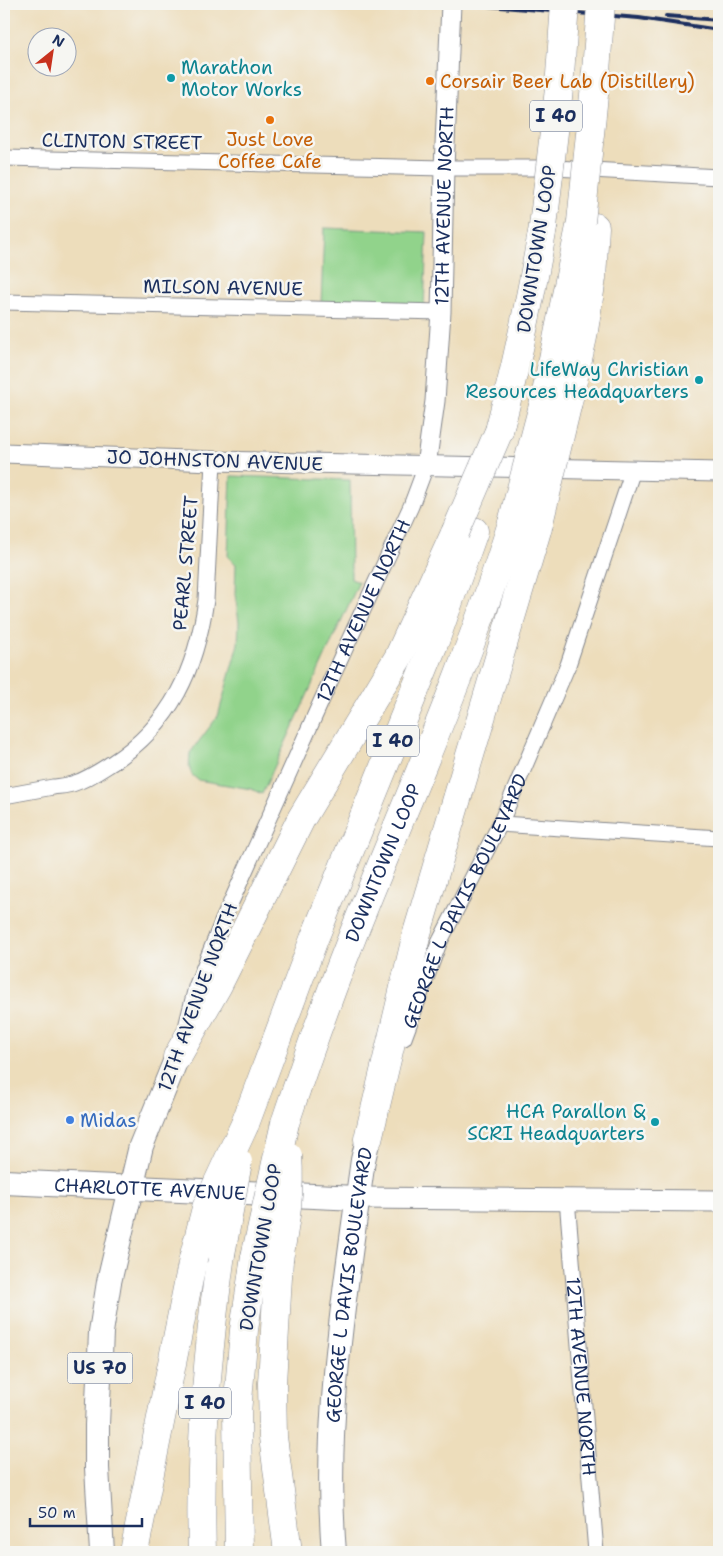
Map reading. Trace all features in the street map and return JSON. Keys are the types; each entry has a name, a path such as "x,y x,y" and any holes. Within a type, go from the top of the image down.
{"highway":[{"name":"DOWNTOWN LOOP","path":"202,1552 202,1470 206,1383 221,1254 244,1124 314,939 435,641 464,532 499,430 512,385 543,227 559,89 564,4"},
{"name":"DOWNTOWN LOOP","path":"239,1552 237,1413 244,1330 267,1258 286,1214 290,1174 285,1123 313,1036 366,901 441,720 494,579 512,523 557,400 583,337 592,278 588,225 601,4"},
{"path":"368,1139 417,933 522,586 538,527 557,400"},
{"path":"177,1057 218,985 301,819 398,658 464,532"},
{"path":"134,1552 193,1259 206,1208 244,1124"},
{"path":"267,1258 274,1332 272,1392 275,1454 288,1552"}],"main road":[{"name":"12TH AVENUE NORTH","path":"132,1187 142,1146 177,1057"},
{"name":"GEORGE L DAVIS BOULEVARD","path":"334,1552 332,1523 334,1379 357,1198 368,1139"},
{"name":"CHARLOTTE AVENUE","path":"4,1182 357,1198"},
{"name":"US 70","path":"102,1552 97,1468 101,1332 109,1282 132,1187"},
{"path":"357,1198 719,1200"}],"street":[{"name":"12TH AVENUE NORTH","path":"177,1057 196,987 223,920 411,506 426,466 435,401 441,312 444,168 451,4"},
{"name":"CLINTON STREET","path":"4,158 444,168 555,168 719,177"},
{"name":"MILSON AVENUE","path":"4,302 441,312"},
{"name":"JO JOHNSTON AVENUE","path":"4,453 213,461 719,472"},
{"name":"PEARL STREET","path":"4,796 75,783 102,769 128,752 157,724 169,709 194,659 203,619 206,600 213,461"},
{"name":"GEORGE L DAVIS BOULEVARD","path":"368,1139 439,943 500,824 570,658 633,470"},
{"path":"500,824 719,838"},
{"name":"12TH AVENUE NORTH","path":"568,1199 596,1552"}],"green space":[{"path":"324,228 427,232 424,308 321,304"},
{"path":"231,476 350,480 351,579 359,582 262,794 251,789 198,780 192,775 189,767 190,753 218,716 238,644 239,622 235,594 236,564 228,557"}],"railway":[{"path":"463,4 639,18 719,30"},
{"path":"666,16 719,20"}],"place":[{"name":"Marathon Motor Works","path":"171,78"},
{"name":"Corsair Beer Lab (Distillery)","path":"430,81"},
{"name":"Just Love Coffee Cafe","path":"270,120"},
{"name":"LifeWay Christian Resources Headquarters","path":"699,380"},
{"name":"Midas","path":"70,1120"},
{"name":"HCA Parallon & SCRI Headquarters","path":"655,1122"}]}
